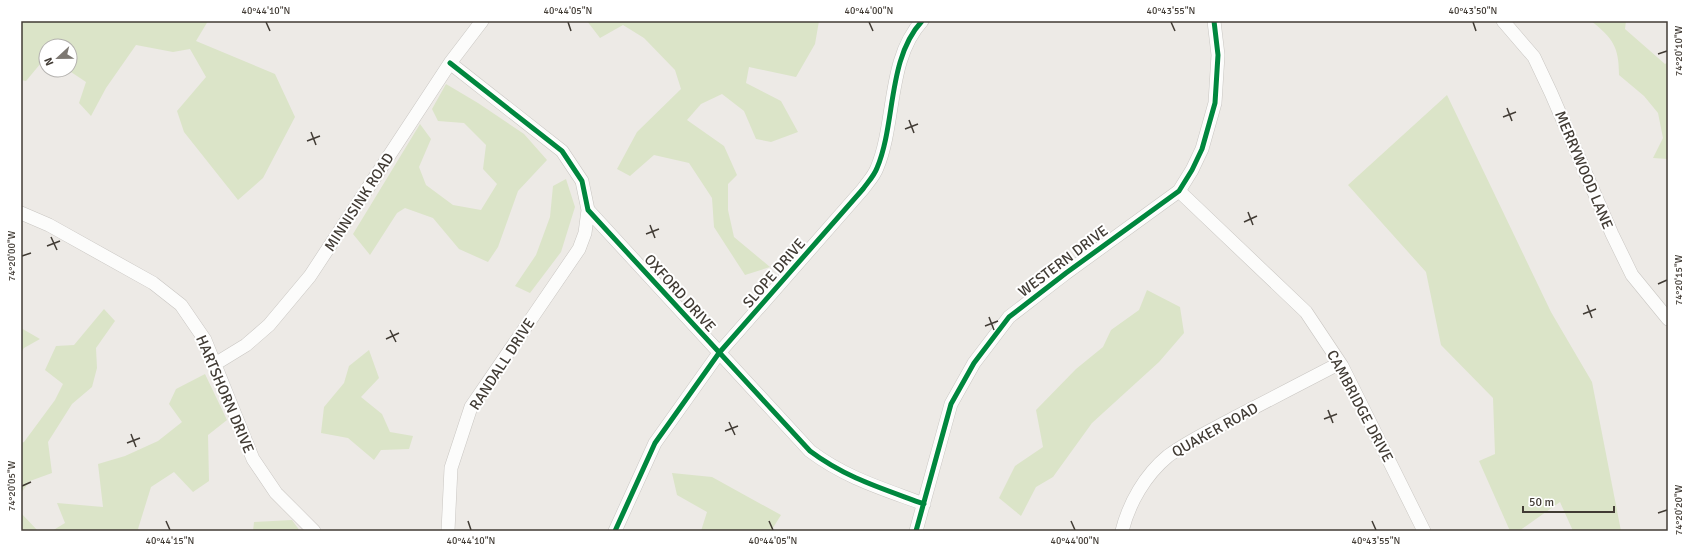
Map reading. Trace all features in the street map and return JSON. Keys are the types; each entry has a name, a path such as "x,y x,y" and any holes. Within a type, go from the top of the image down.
{"street":[{"name":"MINNISINK ROAD","path":"214,364 246,345 269,325 310,276 450,63 482,21"},
{"name":"SLOPE DRIVE","path":"615,531 655,443 719,354 863,189 876,170 888,134 892,98 901,61 916,28 922,21"},
{"name":"WESTERN DRIVE","path":"916,531 951,404 974,363 1009,317 1066,273 1179,191 1202,149 1215,103 1218,55 1214,21"},
{"name":"MERRYWOOD LANE","path":"1503,21 1534,57 1612,234 1632,274 1668,319"},
{"path":"450,63 562,151 582,181 588,210"},
{"name":"CAMBRIDGE DRIVE","path":"1179,191 1306,312 1340,363 1424,531"},
{"name":"OXFORD DRIVE","path":"588,210 787,428 810,451 830,466 853,478 924,504"},
{"name":"RANDALL DRIVE","path":"448,531 451,468 471,407 579,249 585,233 588,210"},
{"name":"HARTSHORN DRIVE","path":"21,214 49,225 153,283 181,305 205,340 253,459 276,493 314,531"},
{"name":"QUAKER ROAD","path":"1122,531 1127,514 1137,494 1152,473 1168,457 1198,437 1340,363"}],"green space":[{"path":"21,21 208,21 196,41 275,74 295,117 263,178 238,200 184,132 177,111 206,77 190,49 173,52 136,45 106,88 91,116 79,103 86,82 78,77 78,38 38,38 38,67 26,81 21,80"},
{"path":"587,21 819,21 815,44 796,77 749,67 746,83 781,101 798,132 771,142 756,139 744,111 722,94 701,104 687,120 724,146 737,175 728,184 728,210 734,237 770,267 745,275 714,227 712,198 689,163 654,155 630,176 617,169 637,132 681,89 675,70 644,38 623,25 600,38"},
{"path":"1591,21 1626,21 1625,29 1665,64 1668,62 1668,159 1653,158 1663,138 1658,113 1644,96 1619,75 1618,57 1610,38"},
{"path":"446,84 478,103 524,134 547,160 518,191 498,247 488,262 459,249 433,218 405,208 397,213 370,255 353,234 420,124 431,139 419,167 426,185 453,205 481,210 497,184 483,169 486,145 464,123 438,121 432,109"},
{"path":"1447,95 1551,312 1592,382 1621,531 1573,531 1560,502 1519,531 1510,531 1479,461 1495,454 1493,398 1441,345 1426,272 1348,185"},
{"path":"566,179 575,207 561,252 530,293 515,286 536,255 550,217 553,186"},
{"path":"1147,290 1180,307 1184,333 1159,362 1092,423 1053,477 1036,487 1021,516 999,498 1015,466 1043,447 1036,410 1076,369 1103,347 1111,330 1139,310"},
{"path":"104,309 115,321 96,348 97,368 92,387 72,404 48,442 52,473 30,481 21,493 21,443 24,442 55,400 63,384 45,370 56,346 74,345"},
{"path":"21,328 40,339 24,348 21,353"},
{"path":"369,350 379,378 361,397 382,414 390,432 413,436 409,449 381,450 374,460 348,438 321,433 324,407 344,383 349,366"},
{"path":"205,374 227,420 208,435 209,481 193,492 174,472 151,487 138,529 141,531 52,531 65,523 57,503 103,507 98,464 125,456 158,441 182,422 169,404 176,389"},
{"path":"672,473 712,477 781,515 771,531 701,531 707,512 677,495"},
{"path":"21,513 38,531 21,531"},
{"path":"292,520 300,531 253,531 254,522"}],"cycle path":[{"path":"615,531 655,443 719,353 863,189 874,174 883,150 897,72 911,36 922,21"},
{"path":"916,531 951,404 974,363 1009,317 1066,273 1179,191 1192,170 1202,149 1215,103 1218,55 1214,21"},
{"path":"450,63 562,151 582,181 588,210 810,451 823,460 864,482 924,504"}]}
